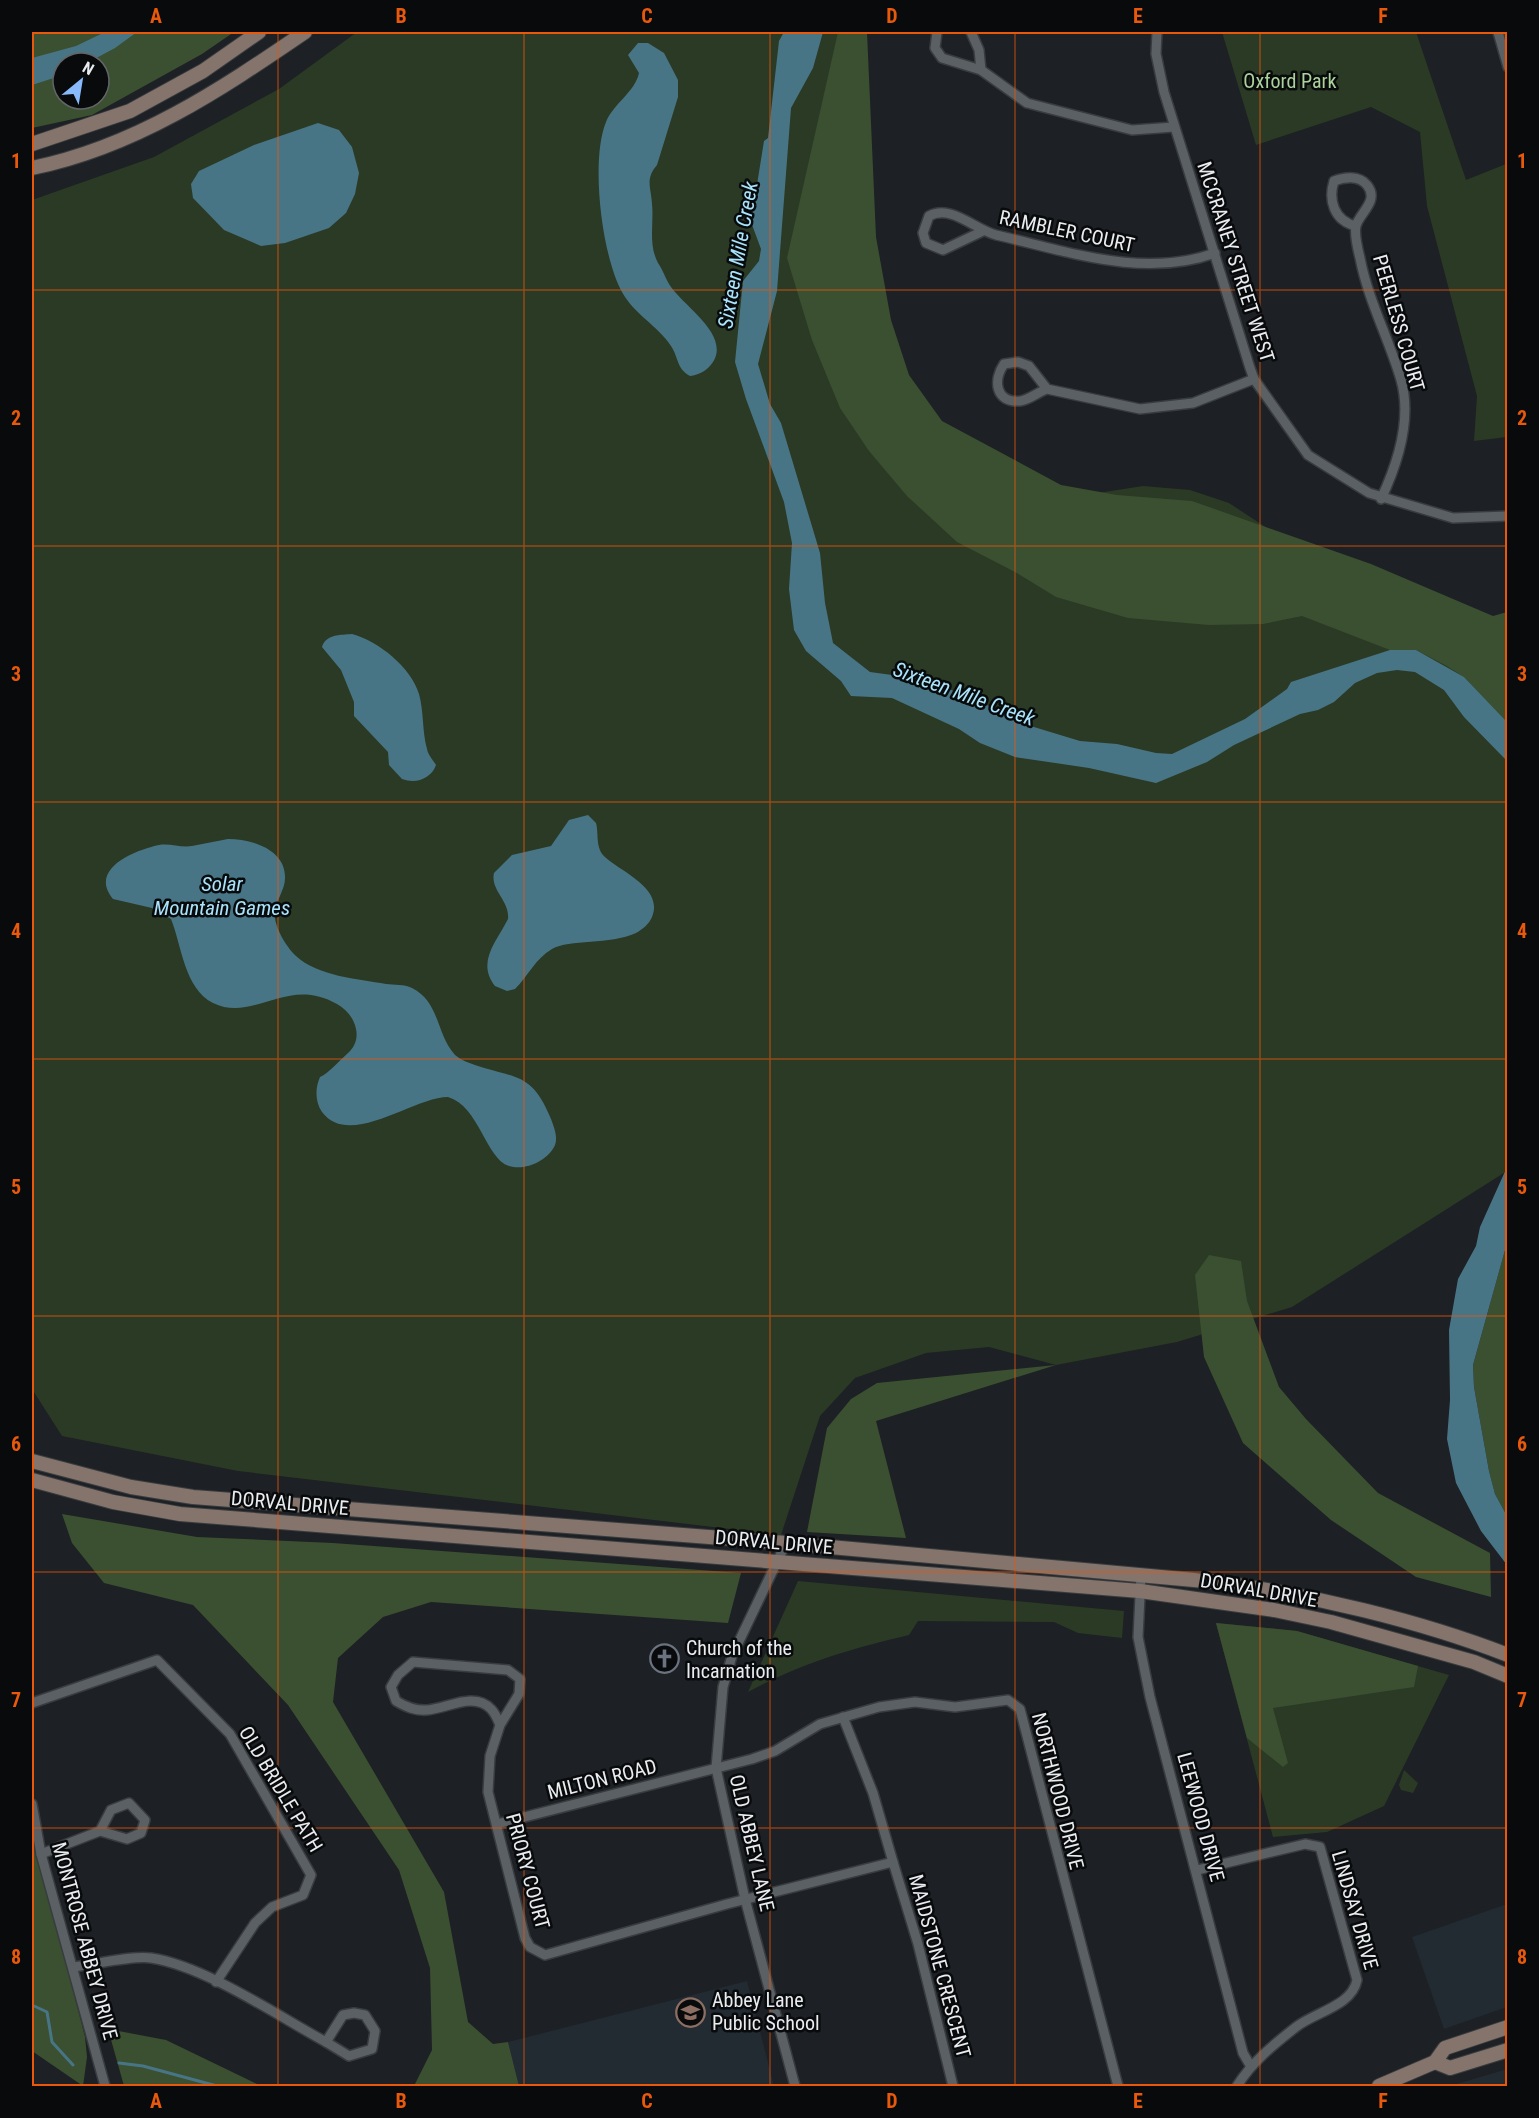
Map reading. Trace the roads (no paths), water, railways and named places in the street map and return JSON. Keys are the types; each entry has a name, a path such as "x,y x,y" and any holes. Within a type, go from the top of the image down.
{"main road":[{"path":"32,144 78,130 140,106 202,71 259,32"},
{"path":"32,168 144,132 234,81 305,32"},
{"name":"DORVAL DRIVE","path":"32,1461 120,1485 192,1497 786,1543 1141,1575 1267,1589 1361,1611 1468,1641 1508,1656"},
{"name":"DORVAL DRIVE","path":"32,1480 113,1502 180,1514 1140,1591 1274,1610 1331,1622 1473,1662 1508,1676"},
{"path":"1379,2086 1435,2062 1445,2048 1508,2027"},
{"path":"1435,2062 1450,2068 1508,2050"}],"street":[{"path":"937,32 935,48 942,58 981,70 1027,103 1131,130 1174,127"},
{"path":"971,32 979,50 981,70"},
{"name":"MCCRANEY STREET WEST","path":"1157,32 1156,54 1174,127 1254,379 1308,455 1381,499 1453,518 1508,516"},
{"path":"1498,32 1508,67"},
{"path":"1343,177 1367,184 1370,192 1370,205 1356,226 1350,225 1335,213 1330,195 1334,182 1343,177"},
{"name":"RAMBLER COURT","path":"982,231 944,250 926,243 922,233 929,216 939,211 948,211 982,231 1130,264 1173,264 1215,253"},
{"name":"PEERLESS COURT","path":"1356,226 1360,260 1388,348 1401,380 1405,411 1394,471 1381,499"},
{"path":"1047,389 1023,401 1010,401 1000,394 996,385 997,374 1004,364 1018,362 1029,366 1047,389 1140,410 1193,403 1254,379"},
{"name":"OLD ABBEY LANE","path":"786,1543 732,1656 723,1687 716,1768 745,1899 795,2086"},
{"name":"LEEWOOD DRIVE","path":"1141,1575 1138,1637 1150,1697 1244,2053 1250,2065"},
{"name":"OLD BRIDLE PATH","path":"32,1703 157,1660 230,1734 311,1875 303,1895 272,1907 255,1923 216,1982"},
{"name":"PRIORY COURT","path":"500,1725 490,1708 478,1702 457,1702 428,1710 410,1709 396,1701 391,1687 398,1675 413,1662 508,1670 520,1679 519,1694 500,1725 490,1756 488,1792 525,1938 530,1947 545,1955 745,1899"},
{"name":"NORTHWOOD DRIVE","path":"716,1768 775,1751 820,1724 907,1702 955,1707 1008,1700 1020,1709 1118,2086"},
{"path":"843,1717 873,1793 893,1863"},
{"name":"MILTON ROAD","path":"497,1824 716,1768"},
{"path":"41,1854 100,1831 127,1839 141,1833 145,1820 129,1803 111,1810 100,1831"},
{"name":"MONTROSE ABBEY DRIVE","path":"32,1804 41,1854 105,2086"},
{"name":"LINDSAY DRIVE","path":"1197,1870 1305,1844 1320,1847 1324,1853 1358,1980 1352,1994 1299,2025 1250,2065 1237,2086"},
{"name":"MAIDSTONE CRESCENT","path":"745,1899 893,1863 918,1944 953,2086"},
{"path":"73,1967 150,1958 187,1969 216,1982 349,2056 372,2049 375,2031 365,2015 354,2013 343,2015 326,2042"}],"water":[{"path":"105,32 137,32 109,51 58,51 76,46"},
{"name":"Sixteen Mile Creek","path":"784,32 823,32 813,68 791,108 777,291 758,364 770,404 781,423 820,553 825,603 833,643 870,672 914,678 944,687 983,703 1024,724 1080,741 1117,744 1156,753 1172,754 1245,719 1287,689 1291,682 1390,650 1416,650 1464,677 1507,722 1507,761 1464,717 1444,690 1415,672 1397,670 1377,673 1355,683 1334,702 1318,710 1300,714 1234,745 1207,762 1156,783 1089,768 1015,757 980,743 959,729 892,698 851,696 841,681 806,651 794,630 789,589 792,543 784,502 746,399 735,362 743,281 759,261 761,249 751,222 764,141 768,138 779,41"},
{"path":"638,43 648,43 664,53 678,80 678,97 657,165 651,175 652,241 655,256 671,287 704,322 716,342 717,352 713,362 697,375 690,376 685,373 666,339 627,300 615,276 604,233 599,183 601,139 609,116 637,80 639,73 628,55"},
{"path":"51,53 51,79 32,85 32,58"},
{"path":"318,123 339,130 352,147 359,173 355,194 346,213 329,228 285,243 261,246 224,230 193,198 191,184 199,171 254,145"},
{"path":"352,634 362,637 392,656 415,684 421,701 424,735 429,755 436,765 427,777 413,781 402,779 389,765 388,752 354,716 354,702 341,670 322,647 330,637"},
{"path":"588,815 596,823 599,845 605,857 639,882 652,897 654,907 651,920 641,930 626,937 559,946 546,953 515,989 507,991 495,986 487,968 488,960 508,919 508,913 495,885 494,873 512,855 551,846 569,820"},
{"name":"Solar Mountain Games","path":"228,839 247,841 266,848 280,860 285,878 276,908 276,923 281,936 296,956 305,963 326,972 402,985 421,994 428,1001 444,1038 455,1055 468,1062 521,1080 537,1093 551,1119 555,1132 556,1139 552,1151 542,1160 529,1166 509,1166 494,1154 467,1111 459,1102 448,1097 434,1099 365,1124 349,1125 334,1122 322,1112 317,1099 320,1077 350,1051 355,1042 357,1032 355,1025 346,1011 319,996 302,994 243,1008 228,1008 213,1003 203,996 190,977 171,919 152,908 113,899 107,888 106,879 110,870 127,856 138,851 159,845 188,846"},
{"path":"1507,1167 1507,1243 1473,1365 1474,1387 1489,1471 1495,1494 1507,1516 1507,1565 1481,1531 1456,1483 1447,1439 1450,1400 1449,1330 1458,1279 1476,1246 1480,1227"}],"waterway":[{"path":"32,2005 47,2012 52,2042 73,2065"},
{"path":"119,2063 143,2066 217,2086"}],"place":[{"name":"Church of the Incarnation","path":"665,1659"},
{"name":"Abbey Lane Public School","path":"691,2012"}],"park label":[{"name":"Oxford Park","path":"1290,81"}]}
